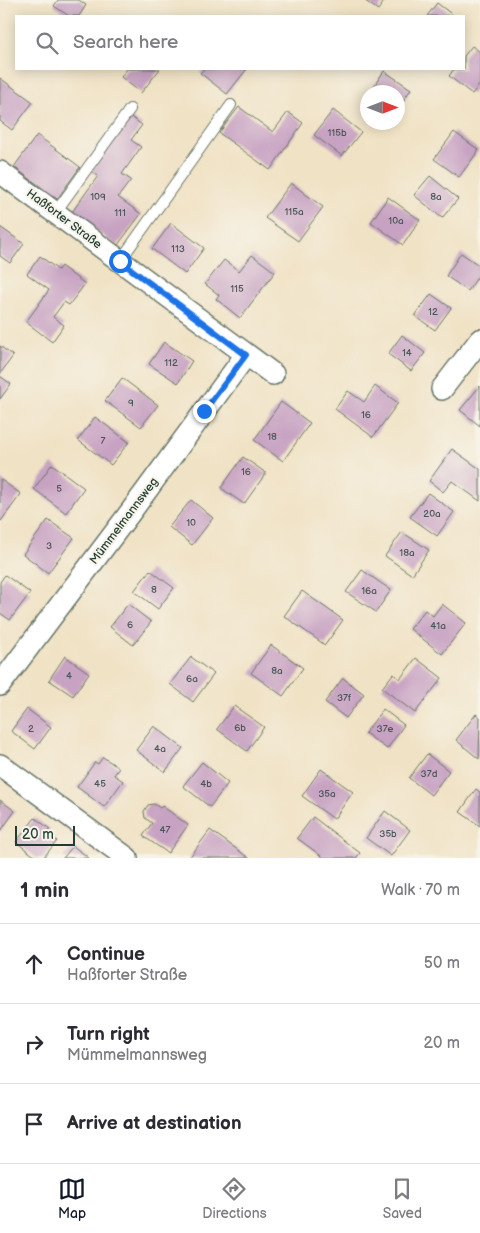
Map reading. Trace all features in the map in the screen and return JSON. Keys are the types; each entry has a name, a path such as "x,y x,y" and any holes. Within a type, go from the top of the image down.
{"street":[{"name":"Haßforter Straße","path":"0,172 273,374"},
{"path":"442,389 480,340"},
{"name":"Mümmelmannsweg","path":"0,685 246,355"},
{"path":"0,765 127,858"}],"lane":[{"path":"120,261 231,105"},
{"path":"55,213 130,109"}],"building":[{"path":"58,0 79,0 86,5 80,15 68,15 54,6"},
{"path":"364,0 385,0 378,10"},
{"path":"437,3 453,15 428,15"},
{"path":"472,46 480,52 480,84 472,94 449,76 453,70 465,70 465,55"},
{"path":"126,70 159,70 141,93 121,77"},
{"path":"203,70 246,70 227,94 200,73"},
{"path":"384,71 405,85 375,85"},
{"path":"0,78 33,102 12,130 0,121"},
{"path":"405,85 411,89 405,98"},
{"path":"239,107 273,132 288,112 303,123 270,170 219,133"},
{"path":"333,110 361,132 342,156 314,135"},
{"path":"131,117 142,125 131,140 141,147 122,174 131,180 118,197 141,214 117,246 72,212 98,176 91,171"},
{"path":"454,132 479,150 459,177 434,159"},
{"path":"37,135 80,167 57,199 14,167"},
{"path":"430,176 458,199 442,218 414,195"},
{"path":"291,183 323,207 298,241 265,218"},
{"path":"388,197 420,220 403,245 371,222"},
{"path":"171,223 204,248 185,274 152,249"},
{"path":"0,227 24,244 10,263 0,256"},
{"path":"461,253 480,266 480,273 468,291 446,276"},
{"path":"252,255 275,272 240,318 216,299 219,295 205,284 224,260 239,271"},
{"path":"40,256 58,270 61,266 85,284 69,305 64,302 53,317 64,325 52,342 26,322 49,290 27,274"},
{"path":"431,294 451,308 435,330 415,316"},
{"path":"402,335 425,353 411,371 388,354"},
{"path":"164,342 192,361 178,383 149,364"},
{"path":"0,346 13,356 0,374"},
{"path":"0,376 11,384 0,399"},
{"path":"122,378 158,405 141,427 105,401"},
{"path":"375,386 398,403 373,437 335,409 348,391 364,402"},
{"path":"480,386 480,426 460,410"},
{"path":"281,402 310,423 283,461 254,440"},
{"path":"95,417 129,442 111,465 78,440"},
{"path":"452,449 480,469 480,501 452,481 443,492 429,481"},
{"path":"243,457 266,473 244,504 221,488"},
{"path":"52,464 84,488 66,513 34,489"},
{"path":"0,479 21,494 1,521 0,520"},
{"path":"428,493 454,512 437,536 410,517"},
{"path":"191,500 213,518 192,545 169,527"},
{"path":"48,520 74,538 48,573 23,554"},
{"path":"402,532 429,550 412,575 385,556"},
{"path":"150,570 174,588 158,609 134,591"},
{"path":"362,570 391,590 376,612 346,592"},
{"path":"5,575 30,593 10,620 0,613 0,582"},
{"path":"302,591 343,620 325,645 284,616"},
{"path":"128,604 151,622 133,645 110,627"},
{"path":"442,604 466,623 442,654 410,629 425,610 433,616"},
{"path":"271,645 303,668 283,696 251,673"},
{"path":"65,656 89,673 73,696 49,680"},
{"path":"191,657 214,674 193,702 170,684"},
{"path":"416,658 442,678 415,713 382,688 393,674 400,679"},
{"path":"343,678 364,694 346,718 325,702"},
{"path":"234,706 264,727 247,751 217,729"},
{"path":"27,709 51,727 35,749 11,731"},
{"path":"383,709 404,725 387,749 365,733"},
{"path":"476,714 480,717 479,759 456,740"},
{"path":"154,726 183,748 165,772 136,750"},
{"path":"427,754 449,771 431,795 409,778"},
{"path":"103,757 119,768 114,775 123,781 104,807 77,787 95,762 98,764"},
{"path":"202,762 228,783 210,807 183,786"},
{"path":"321,769 353,792 334,819 302,796"},
{"path":"476,789 480,792 480,826 460,812"},
{"path":"0,800 15,811 0,832"},
{"path":"154,804 160,808 162,806 188,825 168,853 143,836 152,823 145,818 144,811 148,805"},
{"path":"385,811 410,830 391,856 366,838"},
{"path":"313,817 360,853 356,858 324,858 297,838"},
{"path":"35,818 50,829 47,833 57,841 43,858 37,858 16,842"},
{"path":"210,830 249,858 189,858"},
{"path":"73,846 89,858 63,858"}],"route":[{"path":"120,261 246,355 204,411"}]}
